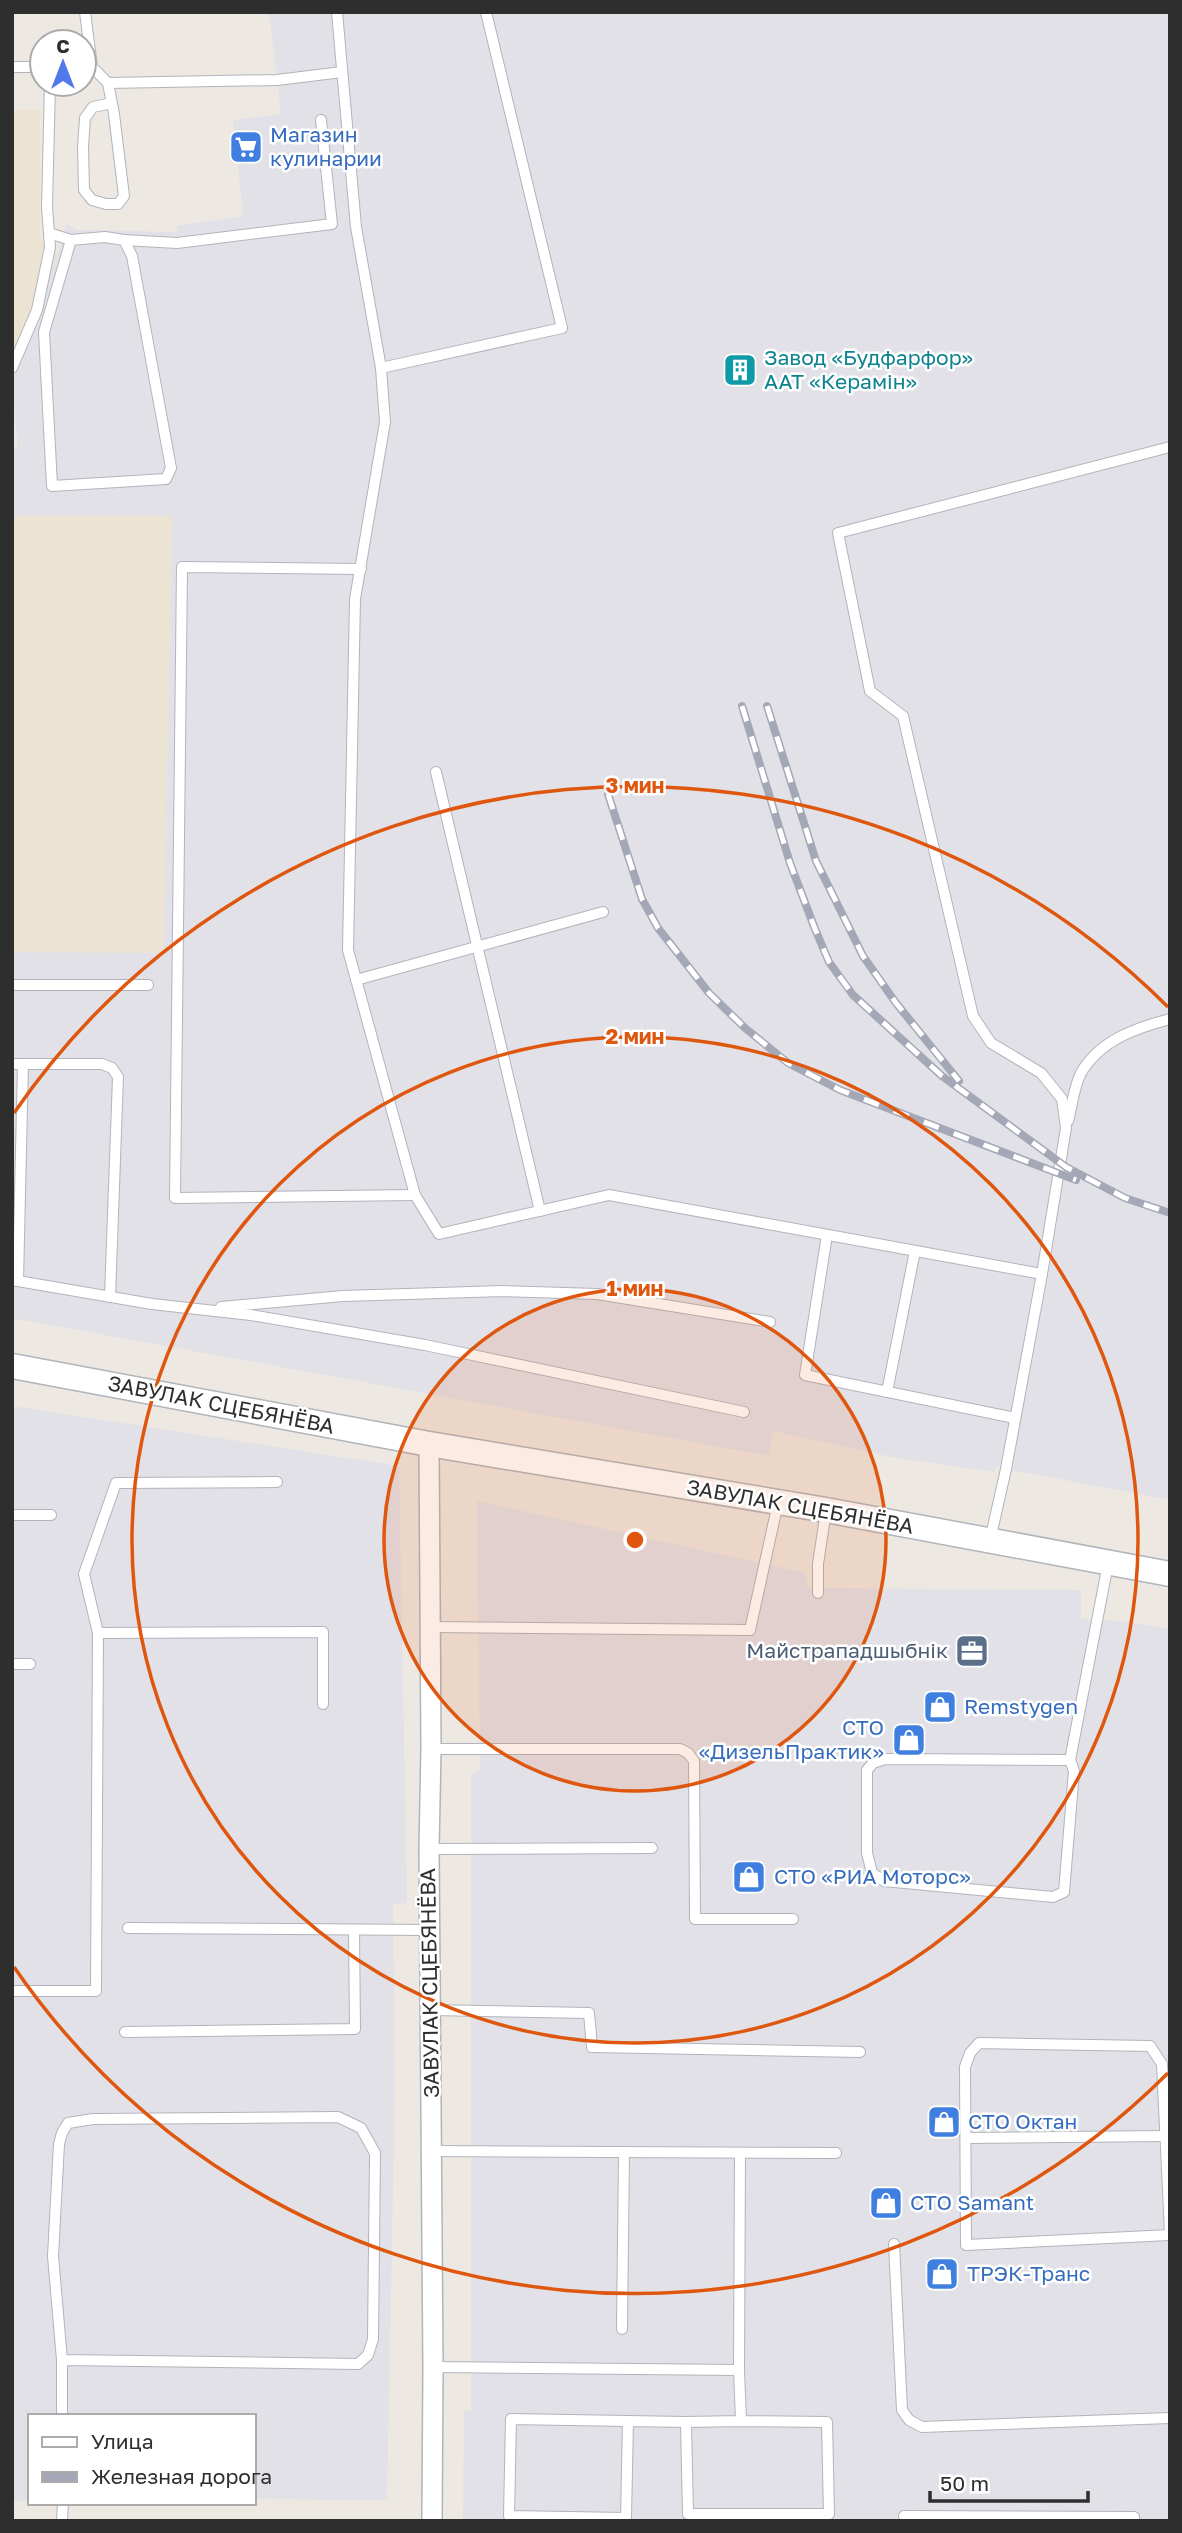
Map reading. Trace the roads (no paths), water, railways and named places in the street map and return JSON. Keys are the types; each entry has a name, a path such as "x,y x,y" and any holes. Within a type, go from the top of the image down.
{"street":[{"name":"ЗАВУЛАК СЦЕБЯНЁВА","path":"12,1366 429,1444 826,1510 1170,1574"},
{"name":"ЗАВУЛАК СЦЕБЯНЁВА","path":"429,1444 432,2521"}],"lane":[{"path":"337,12 356,227 381,368 385,422 355,599 348,950 415,1195 439,1234 609,1195 1042,1274"},
{"path":"381,368 562,328 486,12"},
{"path":"98,75 108,83 277,80 342,72"},
{"path":"108,83 112,103 124,195 118,204 92,200 84,190 85,118 93,107 112,103"},
{"path":"12,368 37,310 50,247 47,207 50,98"},
{"path":"49,233 72,240 105,237 177,243 332,223 321,120"},
{"path":"72,240 44,332 52,486 166,479 172,468 132,256 124,240"},
{"path":"1066,1128 1062,1099 1041,1073 991,1044 973,1016 902,716 870,691 838,533 1170,447"},
{"path":"360,569 181,567 175,1198 415,1195"},
{"path":"436,772 540,1211"},
{"path":"356,981 603,912"},
{"path":"12,985 148,985"},
{"path":"990,1541 1042,1274 1066,1128 1081,1073 1105,1044 1143,1026 1170,1019"},
{"path":"110,1297 118,1077 112,1068 102,1065 18,1064 15,1280 110,1297 152,1304 203,1309 425,1345 744,1412"},
{"path":"827,1235 805,1375 1015,1418"},
{"path":"887,1392 915,1251"},
{"path":"203,1309 342,1296 503,1291 597,1294 770,1322"},
{"path":"12,1991 96,1991 98,1633 84,1574 116,1483 277,1482"},
{"path":"430,1627 751,1630 778,1503"},
{"path":"818,1593 818,1564 826,1510"},
{"path":"12,1516 51,1515"},
{"path":"1070,1760 885,1759 873,1763 867,1770 867,1853 872,1873 884,1881 1053,1897 1064,1892 1074,1771 1070,1760 1108,1563"},
{"path":"98,1633 323,1632 323,1704"},
{"path":"12,1664 30,1664"},
{"path":"431,1749 680,1749 688,1752 694,1761 695,1919 793,1919"},
{"path":"429,1849 652,1848"},
{"path":"128,1928 430,1930"},
{"path":"125,2032 355,2029 354,1930"},
{"path":"430,2010 589,2013 592,2048 860,2052"},
{"path":"979,2043 1150,2046 1162,2063 1170,2234 966,2245 966,2138 965,2067 970,2053 979,2043"},
{"path":"62,2360 358,2364 368,2355 373,2339 375,2262 375,2153 361,2128 338,2117 93,2119 68,2123 60,2144 53,2256 62,2360 62,2414"},
{"path":"966,2138 1165,2136"},
{"path":"431,2151 836,2153"},
{"path":"622,2329 624,2152"},
{"path":"740,2153 741,2421"},
{"path":"894,2244 902,2410 909,2420 922,2427 1170,2418"},
{"path":"433,2368 739,2370"},
{"path":"628,2421 626,2518 509,2516 510,2419 827,2422 829,2514 688,2514 685,2422"},
{"path":"904,2516 1134,2516 1134,2521"}],"railway":[{"path":"742,706 790,863 815,929 829,962 853,995 942,1076 1066,1167 1125,1198 1170,1213"},
{"path":"767,706 816,861 863,956 896,1003 959,1081"},
{"path":"608,794 642,899 658,928 709,993 745,1028 788,1063 840,1090 1076,1180"}],"place":[{"name":"Магазин кулинарии","path":"246,147"},
{"name":"Завод «Будфарфор» ААТ «Керамін»","path":"740,370"},
{"name":"Майстрападшыбнік","path":"972,1651"},
{"name":"Remstygen","path":"940,1707"},
{"name":"СТО «ДизельПрактик»","path":"909,1740"},
{"name":"СТО «РИА Моторс»","path":"749,1877"},
{"name":"СТО Октан","path":"944,2122"},
{"name":"СТО Samant","path":"886,2203"},
{"name":"ТРЭК-Транс","path":"942,2274"}]}
